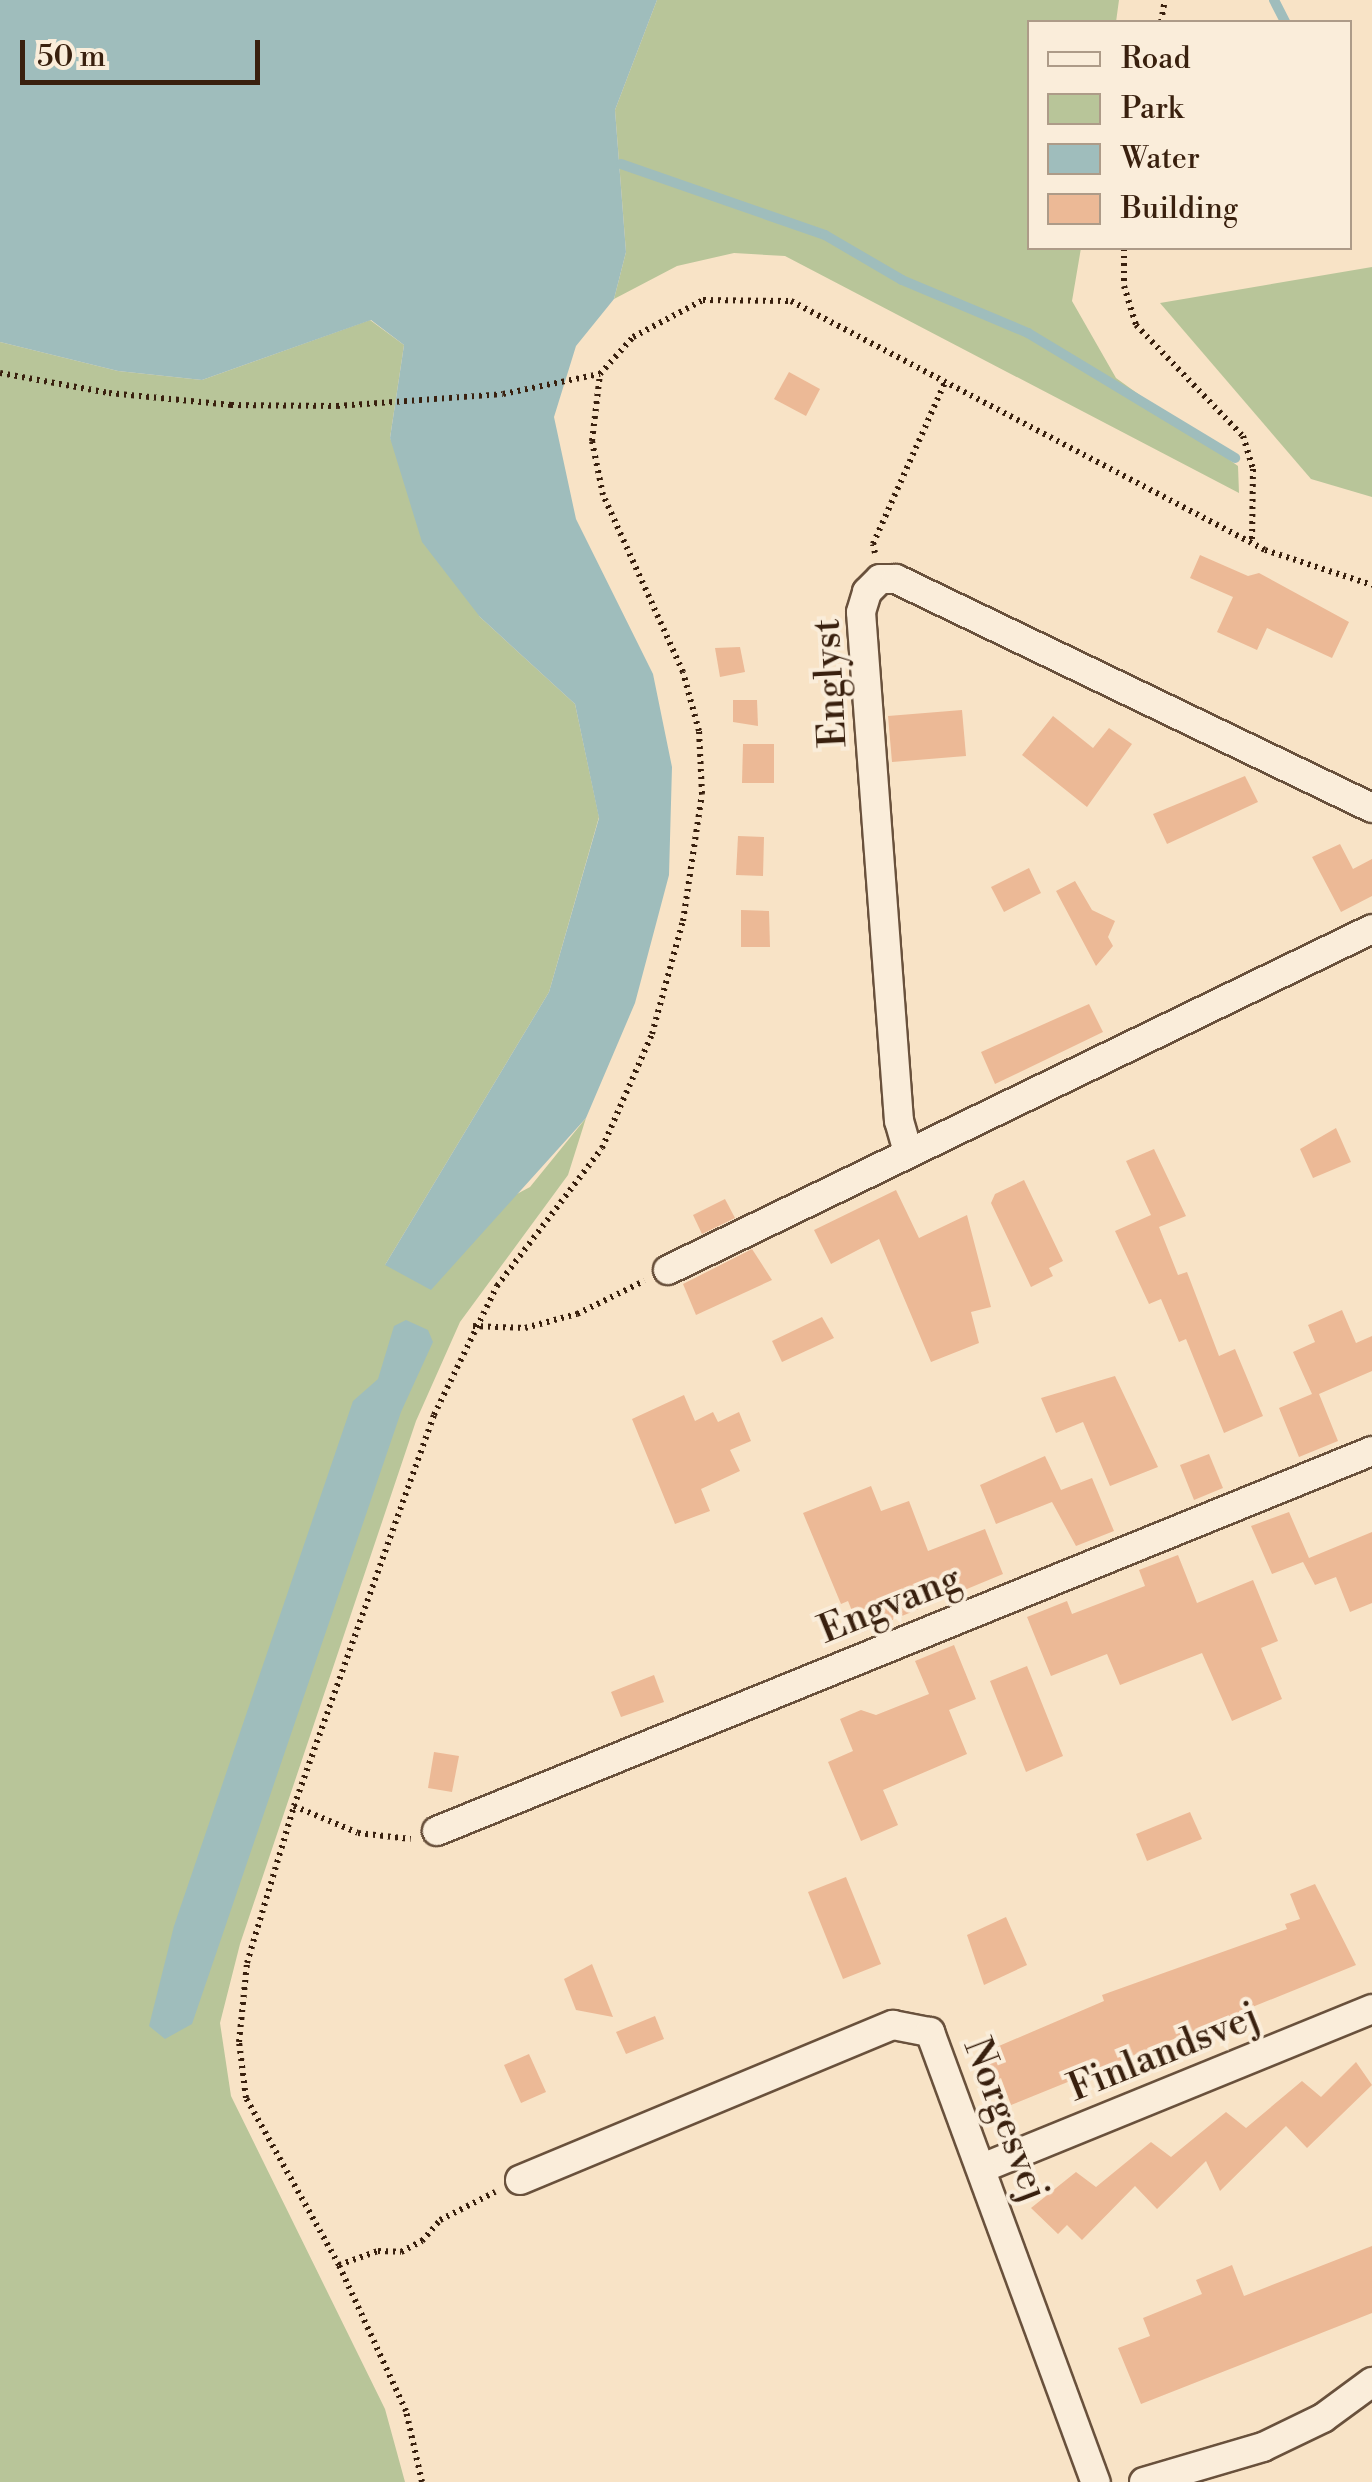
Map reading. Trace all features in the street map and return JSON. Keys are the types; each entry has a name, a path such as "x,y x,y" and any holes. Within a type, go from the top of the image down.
{"street":[{"name":"Englyst","path":"908,1152 899,1121 861,612 867,592 880,579 896,579 1372,808"},
{"path":"668,1270 1372,929"},
{"name":"Engvang","path":"436,1832 1372,1450"},
{"name":"Finlandsvej","path":"985,2167 1372,2009"},
{"name":"Norgesvej","path":"520,2180 893,2025 930,2032 985,2167 1096,2482"},
{"path":"1144,2482 1263,2447 1323,2418 1372,2382"}],"path":[{"path":"1124,250 1124,286 1136,325 1243,436 1253,469 1252,543"},
{"path":"0,372 109,393 231,405 337,406 503,394 600,374 633,337 666,315 704,300 746,296 791,301 1252,543 1372,585"},
{"path":"422,2482 406,2411 338,2265 246,2098 239,2042 248,1963 294,1806 473,1326 602,1148 632,1087 683,921 702,794 699,731 682,672 603,495 592,442 600,374"},
{"path":"880,579 873,544 945,382"},
{"path":"473,1326 525,1328 577,1314 668,1270"},
{"path":"294,1806 385,1840"},
{"path":"338,2265 378,2250 401,2252 422,2241 440,2220 520,2180"}],"green space":[{"path":"657,0 1119,0 1116,20 1027,20 1027,250 1081,250 1072,301 1116,378 1238,466 1239,493 785,256 734,253 677,266 614,299 626,252 615,110"},
{"path":"1372,267 1372,497 1311,479 1160,303"},
{"path":"370,320 404,345 390,438 480,617 575,704 599,817 549,992 385,1265 530,1187 586,1118 568,1175 460,1322 416,1421 240,1944 220,2023 231,2096 385,2409 405,2482 0,2482 0,342 118,371 202,380"}],"water":[{"path":"0,0 657,0 615,110 626,252 614,299 576,346 554,417 576,519 653,674 672,767 669,875 635,1003 586,1118 431,1290 385,1265 549,992 599,818 575,704 480,617 422,542 390,438 404,345 371,320 202,380 118,371 0,342"},
{"path":"406,1320 428,1330 433,1342 401,1412 192,2024 165,2039 149,2026 174,1926 353,1401 378,1379 394,1326"}],"building":[{"path":"789,372 820,389 806,416 774,399"},
{"path":"1200,555 1248,576 1259,573 1349,622 1332,658 1267,628 1257,650 1217,632 1233,597 1190,578"},
{"path":"740,647 745,672 720,677 715,648"},
{"path":"733,700 757,700 758,726 733,722"},
{"path":"962,710 966,756 892,762 888,716"},
{"path":"1053,716 1093,748 1109,728 1132,744 1087,807 1022,755"},
{"path":"743,744 774,744 774,783 742,783"},
{"path":"1245,776 1258,802 1167,844 1153,814"},
{"path":"738,836 764,837 763,876 736,875"},
{"path":"1340,844 1353,869 1372,859 1372,896 1341,912 1312,857"},
{"path":"1029,868 1041,893 1004,912 991,887"},
{"path":"1075,881 1092,910 1115,921 1108,937 1113,946 1096,966 1056,891"},
{"path":"741,910 769,911 770,947 741,947"},
{"path":"1089,1004 1103,1032 995,1084 981,1052"},
{"path":"1336,1128 1351,1162 1313,1178 1300,1149"},
{"path":"1154,1149 1186,1216 1159,1227 1178,1275 1187,1272 1219,1356 1235,1349 1263,1416 1224,1433 1186,1339 1179,1342 1161,1299 1149,1304 1115,1231 1151,1215 1126,1161"},
{"path":"1024,1180 1063,1261 1049,1268 1053,1276 1031,1287 991,1203 995,1194"},
{"path":"896,1190 919,1238 967,1215 991,1307 971,1312 979,1343 931,1362 879,1239 831,1264 814,1230"},
{"path":"725,1199 735,1218 702,1234 693,1215"},
{"path":"752,1249 772,1280 696,1315 683,1284"},
{"path":"1342,1310 1356,1343 1372,1336 1372,1371 1319,1394 1338,1441 1299,1457 1279,1408 1312,1394 1293,1352 1315,1342 1308,1325"},
{"path":"822,1317 834,1338 782,1362 772,1341"},
{"path":"1115,1376 1158,1467 1110,1486 1083,1422 1056,1433 1041,1398"},
{"path":"684,1395 695,1421 713,1412 718,1422 739,1412 751,1441 730,1450 740,1471 701,1489 710,1511 675,1524 632,1419"},
{"path":"1209,1454 1223,1488 1194,1500 1180,1465"},
{"path":"1045,1456 1061,1490 1092,1478 1114,1531 1076,1546 1052,1502 996,1524 980,1485"},
{"path":"871,1486 881,1511 909,1501 928,1551 985,1529 1003,1574 861,1633 848,1601 841,1604 803,1513"},
{"path":"1289,1512 1309,1558 1372,1532 1372,1603 1350,1612 1336,1577 1315,1585 1303,1562 1272,1574 1251,1526"},
{"path":"1178,1555 1197,1603 1253,1580 1278,1641 1261,1648 1282,1699 1232,1721 1202,1653 1120,1685 1107,1654 1051,1676 1027,1617 1067,1601 1072,1614 1145,1586 1139,1570"},
{"path":"954,1645 976,1699 949,1710 967,1754 883,1790 898,1825 861,1841 828,1762 853,1751 840,1719 861,1710 876,1715 929,1694 915,1661"},
{"path":"1027,1666 1063,1756 1026,1772 990,1681"},
{"path":"654,1675 664,1702 621,1717 611,1692"},
{"path":"434,1752 459,1756 452,1792 428,1788"},
{"path":"1190,1812 1202,1839 1147,1861 1136,1834"},
{"path":"846,1877 881,1964 843,1979 808,1892"},
{"path":"1315,1884 1356,1965 1011,2105 1001,2078 989,2083 978,2055 1104,2001 1102,1995 1287,1929 1285,1924 1300,1919 1290,1894"},
{"path":"1006,1917 1027,1965 984,1985 967,1935"},
{"path":"592,1964 613,2017 576,2010 564,1979"},
{"path":"655,2016 664,2039 626,2054 616,2032"},
{"path":"529,2054 546,2092 521,2103 504,2065"},
{"path":"1356,2062 1372,2085 1307,2148 1286,2126 1220,2191 1206,2161 1157,2209 1135,2186 1082,2240 1067,2225 1058,2234 1031,2208 1076,2172 1096,2187 1151,2142 1171,2157 1226,2112 1246,2128 1302,2081 1321,2097"},
{"path":"1372,2246 1372,2313 1141,2404 1118,2348 1150,2336 1143,2318 1202,2294 1196,2280 1232,2265 1244,2296"}],"waterway":[{"path":"1274,0 1284,20"},
{"path":"621,164 825,235 902,280 1028,333 1235,458"}]}
